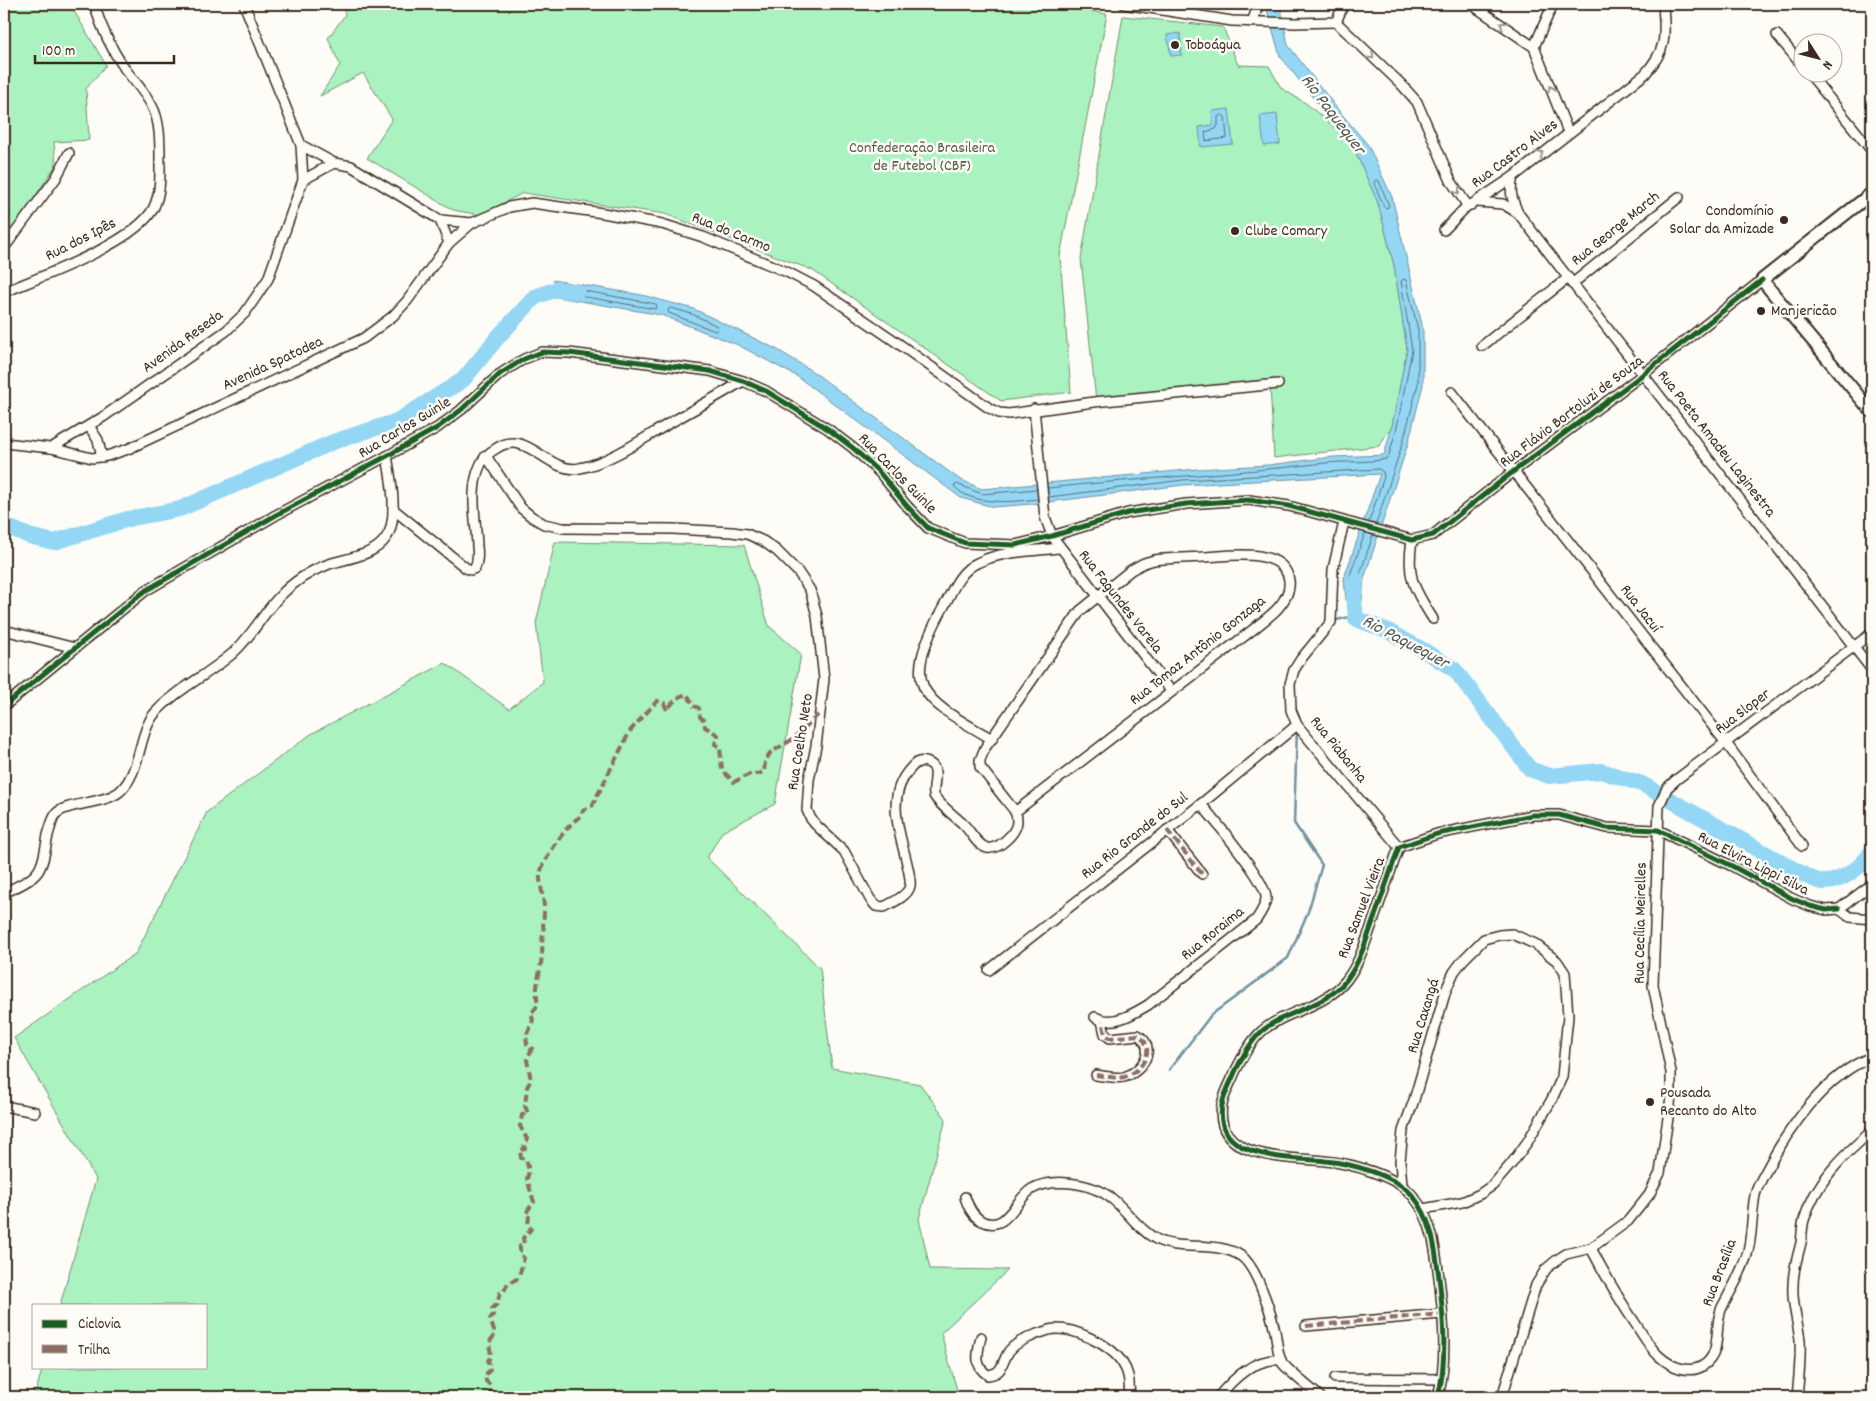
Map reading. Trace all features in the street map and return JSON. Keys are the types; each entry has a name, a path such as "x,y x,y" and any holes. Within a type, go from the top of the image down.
{"main road":[{"name":"Rua Flávio Bortoluzi de Souza","path":"1762,280 1872,193"},
{"path":"1762,280 1872,412"}],"street":[{"name":"Rua dos Ipês","path":"4,292 84,259 117,241 142,223 154,208 158,196 160,148 153,106 124,68 103,31 94,4"},
{"name":"Avenida Reseda","path":"51,448 88,426 226,331 245,313 268,279 303,180 301,145 244,4"},
{"path":"1124,4 1232,21 1294,24 1336,22 1344,4"},
{"path":"1252,22 1259,4"},
{"path":"1471,4 1534,47 1568,132"},
{"path":"1534,47 1552,4"},
{"name":"Rua Castro Alves","path":"1336,22 1401,84 1417,102 1451,181 1468,205 1477,202 1513,177 1568,132 1645,74 1654,63 1664,44 1663,4"},
{"path":"1777,35 1794,56"},
{"path":"1816,82 1872,151"},
{"name":"Rua do Carmo","path":"301,145 334,163 351,166 440,220 472,223 509,207 532,203 603,213 675,227 787,272 814,286 989,408 999,413 1009,414 1094,402 1278,384"},
{"path":"4,248 56,178 69,152"},
{"path":"303,180 334,163"},
{"name":"Rua Poeta Amadeu Laginestra","path":"1513,177 1510,190 1511,198 1518,213 1872,670"},
{"name":"Rua George March","path":"1482,346 1679,197"},
{"name":"Rua Poeta Amadeu Laginestra","path":"1477,202 1502,204 1518,213"},
{"path":"1444,230 1468,205"},
{"path":"440,220 449,242"},
{"name":"Avenida Spatodea","path":"51,448 92,458 128,449 364,338 393,316 407,301 449,242 472,223"},
{"name":"Rua Flávio Bortoluzi de Souza","path":"1412,540 1433,534 1642,375 1762,280"},
{"name":"Rua Carlos Guinle","path":"4,706 145,591 276,515 437,428 461,410 500,374 534,354 561,353 678,366 710,371 743,381 790,404 828,429 853,448 884,478 923,524 939,534 965,543 1015,545 1128,513 1220,500 1269,502 1412,540"},
{"path":"393,509 466,568 471,570 475,568 478,558 474,498 480,466 486,456 506,443 515,442 524,445 556,464 571,469 581,468 632,446 743,381"},
{"name":"Rua Jacuí","path":"1452,392 1726,743 1802,846"},
{"name":"Rua Fagundes Varela","path":"1034,409 1045,517 1052,536 1059,548 1171,691"},
{"path":"88,426 98,440 102,457"},
{"path":"4,443 51,448"},
{"path":"4,893 24,883 41,869 50,829 56,814 63,808 104,800 119,792 130,778 142,742 154,715 169,700 233,653 244,642 279,597 298,580 328,564 361,555 376,548 385,540 390,533 393,509 388,456"},
{"name":"Rua Coelho Neto","path":"486,456 521,508 544,524 563,528 673,529 748,534 763,541 777,551 798,572 810,590 812,597 818,625 824,679 816,746 809,780 807,810 810,818 817,826 844,851 870,899 876,906 884,907 892,903 906,893 910,887 904,849 897,828 896,804 902,779 915,763 920,761 928,762 932,766 936,771 934,793 936,800 965,825 980,844 986,848 1002,844 1012,834 1017,822 1015,812"},
{"name":"Rua Piabanha","path":"1344,522 1333,569 1331,622 1300,659 1294,670 1290,684 1291,710 1297,725 1399,847"},
{"path":"1412,540 1410,576 1420,598 1433,619"},
{"path":"992,739 945,710 928,696 922,685 919,670 924,646 959,579 968,568 984,560 1008,554 1059,548"},
{"name":"Rua Tomaz Antônio Gonzaga","path":"1246,554 1273,560 1281,565 1287,574 1290,585 1279,607 1256,628 1171,691 1015,812 980,767 981,755 1080,611 1131,570 1144,563 1163,559 1246,554"},
{"path":"4,630 75,648"},
{"name":"Rua Sloper","path":"1658,830 1659,806 1667,788 1872,634"},
{"name":"Rua Rio Grande do Sul","path":"989,970 1201,804 1297,725"},
{"name":"Rua Roraima","path":"1096,1074 1114,1078 1125,1077 1143,1063 1147,1058 1148,1051 1147,1044 1138,1035 1110,1038 1105,1034 1098,1019 1120,1019 1132,1015 1148,1005 1256,920 1263,910 1266,899 1261,881 1201,804"},
{"name":"Rua Samuel Vieira","path":"1438,1397 1444,1342 1442,1314 1435,1244 1423,1209 1402,1185 1356,1166 1326,1161 1292,1159 1245,1149 1230,1137 1223,1122 1222,1105 1240,1061 1263,1030 1330,996 1343,984 1354,968 1399,847 1437,834 1533,815 1559,815 1621,830 1658,830"},
{"path":"1167,830 1202,874"},
{"name":"Rua Elvira Lippi Silva","path":"1658,830 1732,866 1793,899 1826,910 1839,909 1850,917 1872,919"},
{"name":"Rua Cecília Meirelles","path":"1502,1397 1536,1285 1546,1269 1566,1254 1591,1248 1612,1234 1633,1216 1649,1195 1660,1173 1670,1114 1671,1072 1659,1023 1653,985 1658,830"},
{"path":"1839,909 1872,884"},
{"name":"Rua Caxangá","path":"1402,1185 1400,1161 1403,1131 1446,990 1454,972 1484,939 1512,934 1535,944 1557,961 1565,973 1568,1016 1562,1077 1528,1141 1512,1164 1492,1185 1480,1194 1462,1202 1423,1209"},
{"name":"Rua Brasília","path":"1591,1248 1632,1318 1650,1346 1660,1357 1681,1369 1693,1370 1704,1365 1712,1356 1716,1346 1720,1312 1746,1257 1753,1224 1755,1194 1775,1154 1792,1127 1820,1094 1850,1068 1872,1057"},
{"path":"4,1106 35,1112"},
{"path":"1797,1397 1800,1370 1800,1340 1793,1296 1794,1268 1801,1243 1804,1222 1812,1198 1822,1181 1872,1131"},
{"path":"965,1197 967,1205 974,1215 980,1220 992,1223 1003,1220 1032,1189 1042,1185 1063,1183 1087,1186 1110,1197 1136,1225 1156,1240 1165,1243 1216,1248 1241,1256 1252,1267 1257,1278 1274,1325 1281,1360 1320,1397"},
{"path":"1306,1326 1442,1314"},
{"path":"982,1337 978,1364 982,1371 988,1375 996,1374 1009,1351 1017,1343 1028,1338 1051,1330 1088,1336 1109,1349 1123,1362 1129,1376 1129,1397"},
{"path":"1218,1397 1226,1387 1255,1364 1271,1359 1281,1360"},
{"path":"1335,1378 1441,1378"}],"green space":[{"path":"4,4 76,4 74,11 106,65 86,89 89,140 54,142 56,165 4,244"},
{"name":"Confederação Brasileira de Futebol (CBF)","path":"342,4 1046,4 1107,14 1060,256 1071,392 1001,401 812,270 665,214 523,193 480,215 453,210 367,158 392,119 363,73 320,96 340,65 328,38 345,15"},
{"name":"Clube Comary","path":"1123,16 1223,27 1238,65 1269,66 1281,88 1307,104 1344,136 1355,151 1378,203 1394,265 1407,349 1392,426 1379,446 1274,458 1270,385 1096,401 1081,259"},
{"path":"555,542 744,545 769,626 801,654 775,804 722,832 707,858 820,968 832,1068 920,1084 946,1119 919,1219 930,1269 1008,1270 941,1333 959,1397 34,1397 43,1368 208,1368 208,1304 60,1304 96,1179 14,1038 136,953 207,812 311,734 445,663 509,709 543,682 536,623"}],"water":[{"path":"1267,4 1280,4 1288,45 1368,145 1392,197 1423,329 1423,385 1408,444 1364,579 1362,601 1346,601 1344,578 1380,474 1183,485 1033,504 993,507 961,498 798,377 738,345 661,315 557,297 553,280 642,295 694,309 778,350 815,373 959,479 982,489 1198,469 1268,465 1333,457 1384,455 1392,426 1407,349 1394,265 1378,203 1355,151 1280,56"},
{"name":"Toboágua","path":"1180,33 1182,55 1171,56 1167,35"},
{"path":"1229,109 1233,144 1201,147 1199,127 1213,125 1212,111"},
{"path":"1277,114 1280,144 1264,146 1260,116"}],"waterway":[{"path":"4,525 29,536 54,542 128,519 180,509 333,442 397,421 463,380 498,337 535,297 557,289 577,292"},
{"name":"Rio Paquequer","path":"1356,580 1354,598 1356,619 1386,630 1455,670 1530,769 1549,776 1601,771 1642,784 1804,875 1823,882 1830,882 1844,877 1857,868 1872,851"},
{"path":"1333,621 1349,617 1356,619"},
{"path":"1297,674 1307,658"},
{"path":"1169,1070 1211,1015 1288,958 1308,912 1322,865 1294,823 1297,729"}],"marked path":[{"path":"490,1397 490,1385 486,1381 485,1375 490,1370 488,1361 491,1355 489,1343 495,1334 490,1319 493,1315 492,1309 497,1304 500,1293 504,1291 508,1283 517,1279 520,1273 524,1258 520,1255 520,1246 524,1244 523,1238 531,1229 528,1224 529,1217 526,1215 534,1202 527,1179 529,1171 526,1159 521,1158 520,1150 525,1149 524,1145 527,1139 520,1126 522,1115 528,1113 525,1106 527,1087 531,1080 527,1060 532,1048 527,1044 526,1036 533,1020 531,1014 538,1005 537,986 544,931 544,908 540,882 542,868 556,843 569,826 579,818 584,810 592,806 630,731 657,701 664,703 667,710 673,702 687,694 694,706 699,708 700,717 704,720 705,727 718,735 715,744 720,747 722,770 734,782 752,773 764,772 765,762 770,753 793,739 821,712"},
{"path":"1167,830 1202,874"},
{"path":"1096,1075 1117,1078 1131,1074 1142,1065 1147,1053 1147,1046 1138,1035 1110,1038 1105,1034 1102,1021"},
{"path":"1306,1326 1442,1314"}],"cycle path":[{"path":"4,706 145,591 276,515 437,428 461,410 500,374 524,359 542,352 569,353 710,371 743,381 766,391 828,429 853,448 879,472 928,528 965,543 1015,545 1128,513 1186,504 1249,500 1289,506 1412,540 1433,535 1514,471 1642,375 1762,280"},
{"path":"1438,1397 1443,1370 1444,1342 1439,1274 1430,1227 1426,1216 1413,1196 1396,1182 1360,1168 1335,1162 1275,1156 1241,1146 1229,1137 1222,1123 1222,1105 1226,1092 1243,1056 1258,1035 1271,1024 1323,1000 1348,978 1358,962 1399,847 1437,834 1533,815 1559,815 1607,828 1658,830 1732,866 1793,899 1826,910 1839,909"}],"place":[{"name":"Toboágua","path":"1175,45"},
{"name":"Condomínio Solar da Amizade","path":"1784,220"},
{"name":"Clube Comary","path":"1235,231"},
{"name":"Manjericão","path":"1761,311"},
{"name":"Pousada Recanto do Alto","path":"1650,1102"}]}
